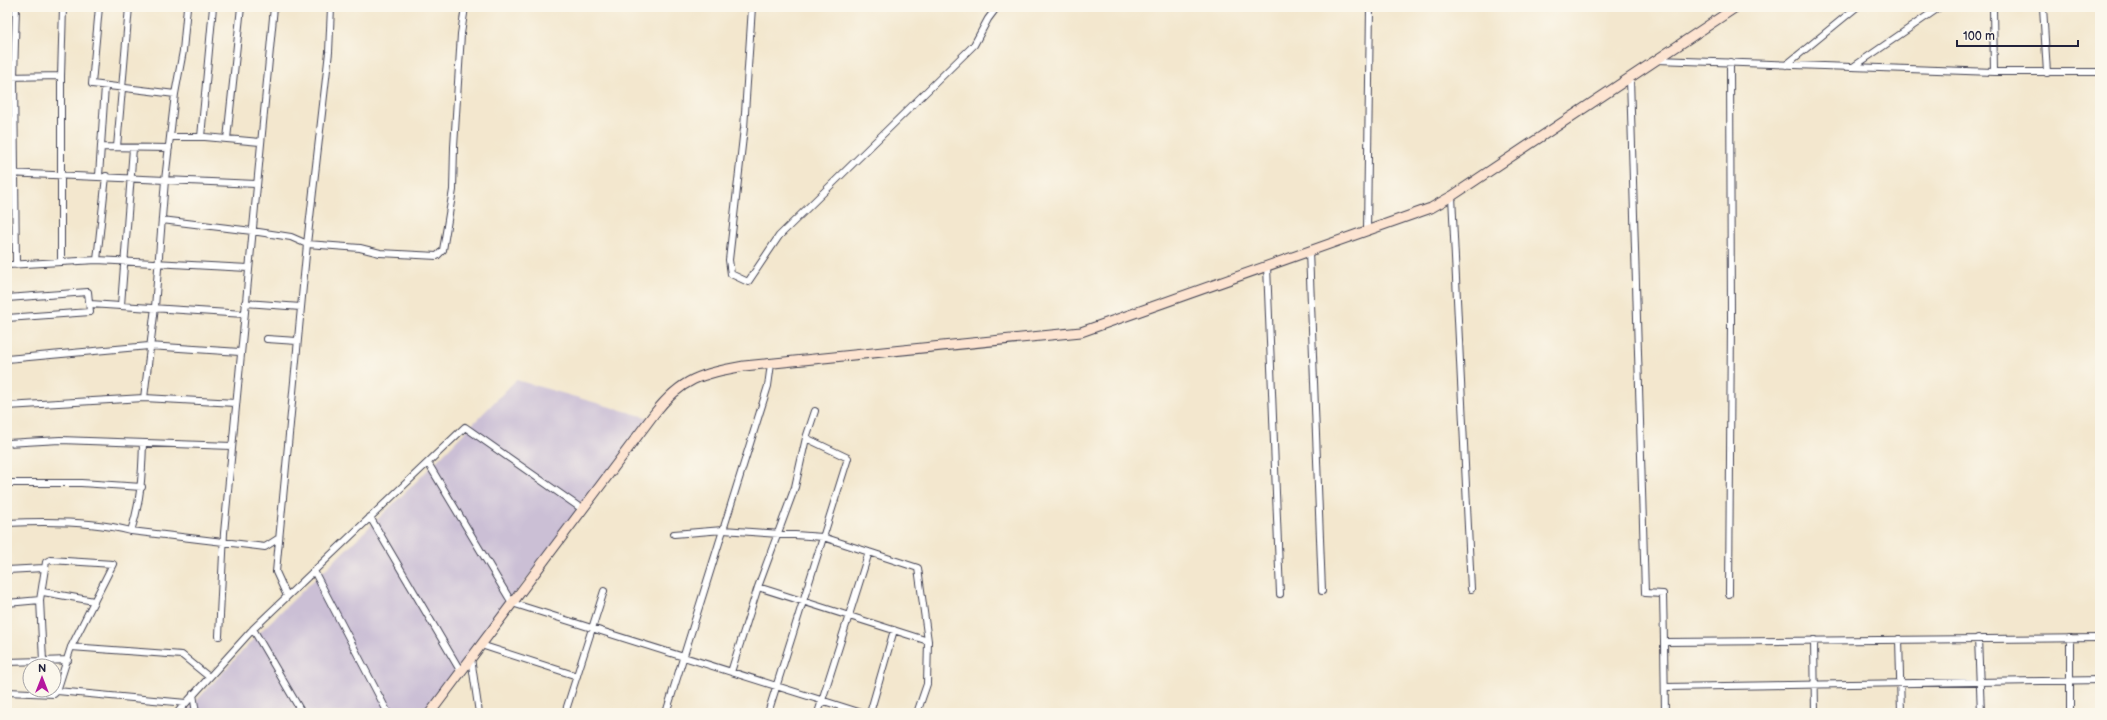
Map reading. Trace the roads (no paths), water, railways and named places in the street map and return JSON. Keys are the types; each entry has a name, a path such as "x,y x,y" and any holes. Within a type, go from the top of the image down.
{"main road":[{"path":"430,713 668,396 684,384 699,376 720,370 1081,332 1431,208 1452,196 1736,7"}],"street":[{"path":"16,7 10,77 16,265"},
{"path":"61,261 60,174 63,7"},
{"path":"99,7 92,84 175,94"},
{"path":"117,147 129,7"},
{"path":"144,398 149,346 155,307 165,180 175,94 183,51 187,7"},
{"path":"201,137 213,7"},
{"path":"227,139 241,7"},
{"path":"220,636 223,542 274,7"},
{"path":"287,596 276,572 307,244 329,52 332,7"},
{"path":"162,220 291,237 307,244 360,248 380,253 437,256 442,250 453,190 461,34 465,7"},
{"path":"752,7 744,128 729,260 731,274 748,282 779,236 974,44 988,19 997,7"},
{"path":"1367,230 1370,7"},
{"path":"1786,65 1857,7"},
{"path":"1853,67 1940,7"},
{"path":"1993,7 1994,72"},
{"path":"2043,7 2047,73"},
{"path":"1657,60 1994,72 2100,72"},
{"path":"1729,594 1731,327 1730,62"},
{"path":"10,77 61,76"},
{"path":"1630,78 1645,593 1663,594 1666,687 1665,713"},
{"path":"99,176 105,86"},
{"path":"170,137 201,137 260,142"},
{"path":"101,148 169,148"},
{"path":"120,305 129,178 133,148"},
{"path":"7,173 106,176 256,184"},
{"path":"97,260 106,176"},
{"path":"1452,196 1471,590"},
{"path":"1309,251 1322,591"},
{"path":"7,265 97,260 248,268"},
{"path":"1267,266 1280,594"},
{"path":"7,298 88,292 90,304 90,312 7,318"},
{"path":"90,304 155,307 244,314"},
{"path":"245,304 301,307"},
{"path":"267,339 298,341"},
{"path":"7,359 149,346 240,352"},
{"path":"666,713 768,386 771,364"},
{"path":"7,406 144,398 236,403"},
{"path":"731,672 758,587 795,487 806,438 814,411"},
{"path":"177,713 253,629 465,427 582,509"},
{"path":"768,713 848,458 806,438"},
{"path":"7,443 60,440 232,446"},
{"path":"131,531 137,512 142,486 143,443"},
{"path":"428,463 512,603 862,713"},
{"path":"7,483 81,483 142,486"},
{"path":"370,517 461,672"},
{"path":"7,523 65,523 117,528 265,547 279,538"},
{"path":"674,534 723,530 823,537 918,568 928,641 927,684 917,713"},
{"path":"818,713 869,552"},
{"path":"43,658 40,600 43,592 44,568 46,562 50,560 113,564 71,648 62,677"},
{"path":"7,570 44,568"},
{"path":"314,571 388,713"},
{"path":"758,587 928,641"},
{"path":"565,713 604,591"},
{"path":"43,592 94,601"},
{"path":"7,603 40,600"},
{"path":"253,629 302,713"},
{"path":"870,713 894,630"},
{"path":"1978,638 1981,713"},
{"path":"2070,638 2070,713"},
{"path":"1664,642 2100,638"},
{"path":"1899,639 1901,713"},
{"path":"1814,640 1815,713"},
{"path":"481,645 577,676"},
{"path":"71,648 182,655 209,677"},
{"path":"471,658 479,713"},
{"path":"62,660 68,660"},
{"path":"7,662 22,662"},
{"path":"1666,687 2100,680"},
{"path":"62,691 186,703"},
{"path":"7,692 22,693"},
{"path":"193,694 196,713"}]}
